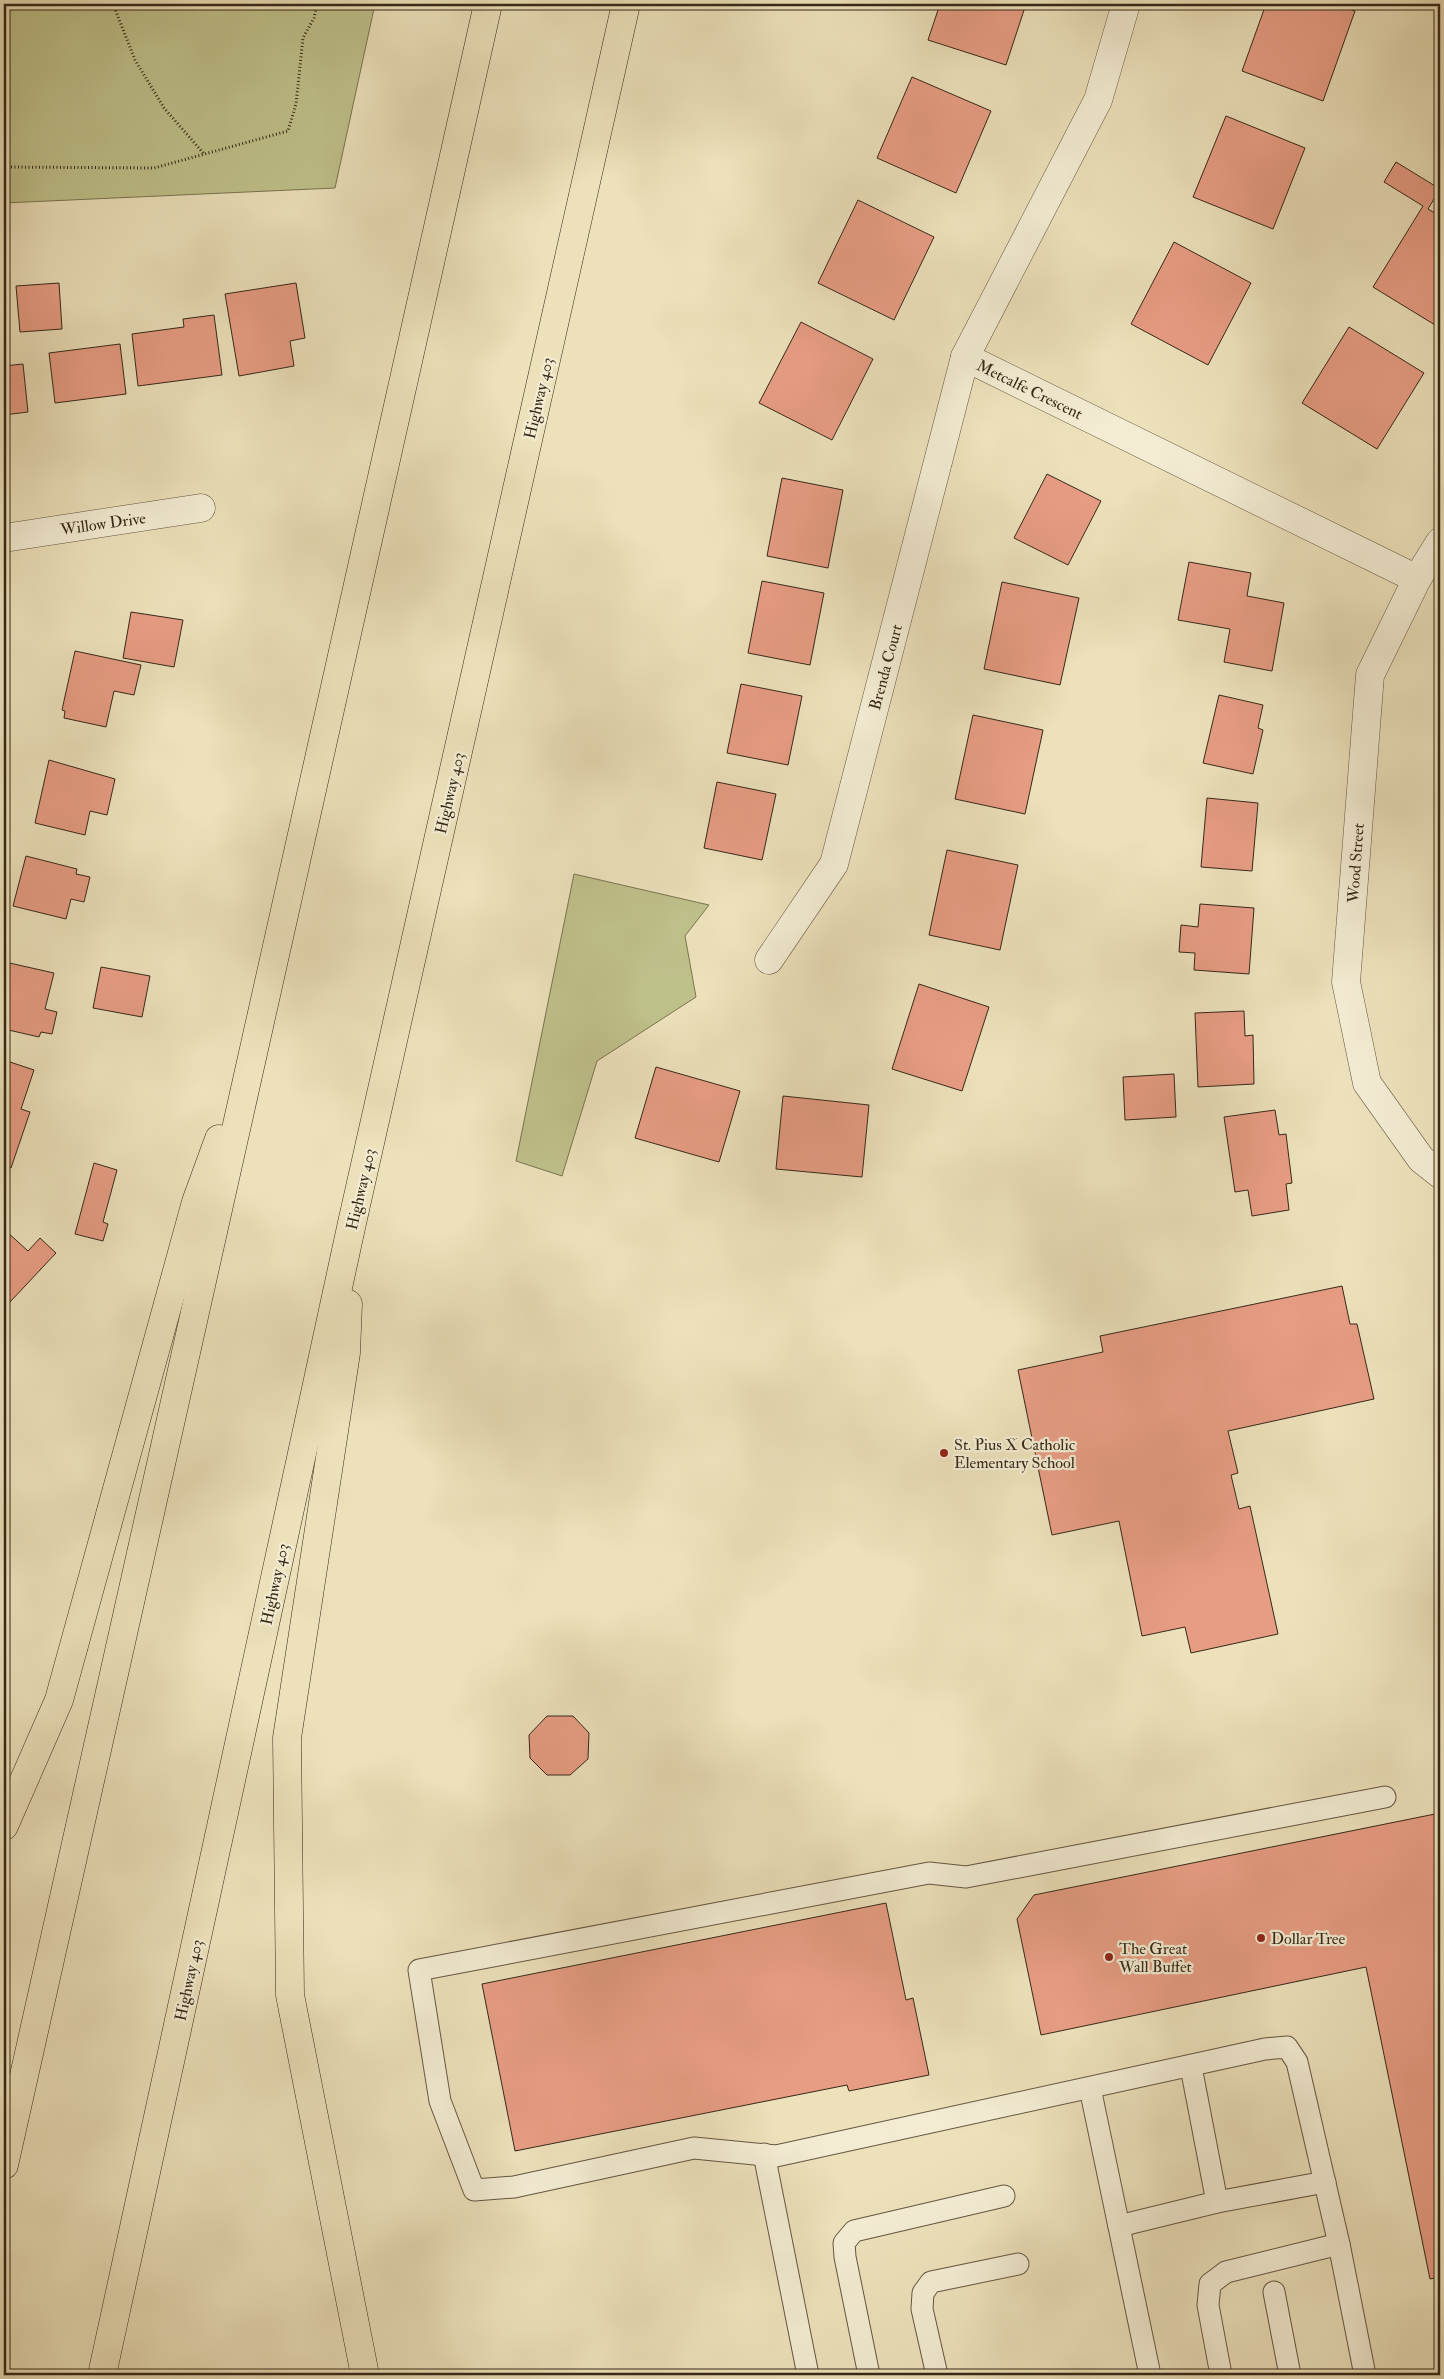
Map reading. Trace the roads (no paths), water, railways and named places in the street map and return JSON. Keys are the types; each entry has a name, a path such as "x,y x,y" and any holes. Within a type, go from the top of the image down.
{"highway":[{"path":"4,2165 488,4"},
{"name":"Highway 403","path":"102,2375 352,1223 626,4"},
{"path":"4,1826 59,1700 196,1202 258,1029"},
{"path":"352,1223 346,1353 287,1738 290,1996 365,2375"}],"street":[{"name":"Metcalfe Crescent","path":"1126,4 1098,100 966,357 1417,580"},
{"name":"Brenda Court","path":"769,960 834,864 966,357"},
{"name":"Willow Drive","path":"4,538 201,508"},
{"name":"Wood Street","path":"1440,542 1417,580 1370,675 1346,982 1367,1083 1421,1159 1440,1174"}],"lane":[{"path":"1365,2375 1339,2244 1297,2062 1287,2047 1266,2049 1191,2067 776,2156 694,2148 514,2187 474,2190 440,2101 419,1970 929,1873 966,1877 1385,1797"},
{"path":"1191,2067 1217,2202"},
{"path":"1090,2088 1150,2375"},
{"path":"764,2154 808,2375"},
{"path":"1119,2226 1217,2202 1325,2182"},
{"path":"869,2375 845,2257 844,2243 854,2231 1004,2196"},
{"path":"1221,2375 1208,2305 1210,2284 1226,2272 1339,2244"},
{"path":"937,2375 922,2309 923,2294 931,2282 1018,2264"},
{"path":"1274,2292 1290,2375"}],"place":[{"name":"St. Pius X Catholic Elementary School","path":"944,1453"},
{"name":"Dollar Tree","path":"1261,1938"},
{"name":"The Great Wall Buffet","path":"1109,1957"}]}
